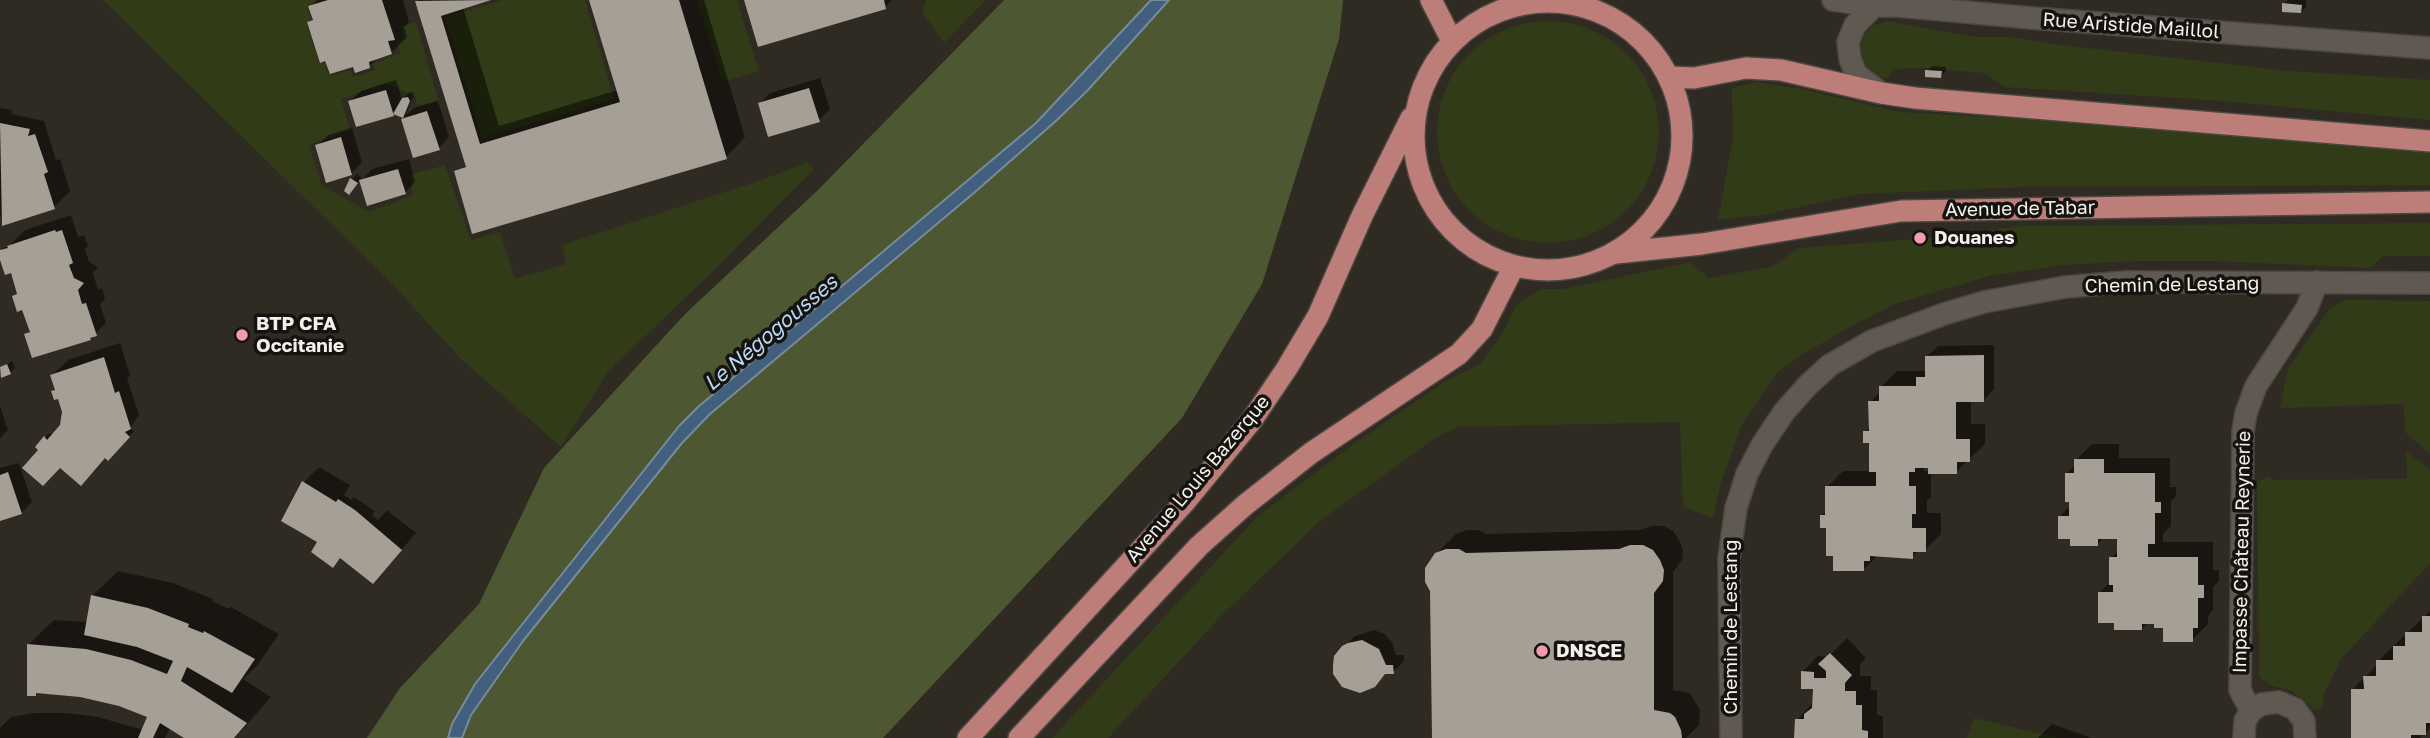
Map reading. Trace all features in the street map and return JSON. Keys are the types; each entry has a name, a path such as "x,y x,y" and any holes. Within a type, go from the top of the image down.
{"main road":[{"path":"1431,0 1452,41"},
{"path":"1606,0 1642,40 1660,61 1670,77 1681,114 1682,147 1675,179 1661,208 1640,233 1614,253 1582,266 1548,270 1514,266 1487,256 1462,240 1442,219 1426,195 1414,148 1415,110 1423,85 1436,61 1452,41 1476,22 1503,9 1532,2 1562,2 1591,9 1618,21 1642,40"},
{"path":"1670,77 1694,78 1746,68 1781,69 1881,93 1915,97 2430,141"},
{"name":"Avenue Louis Bazerque","path":"968,738 1184,503 1252,419 1318,316 1362,216 1415,110"},
{"name":"Avenue de Tabar","path":"1614,253 1702,244 1901,211 2430,202"},
{"path":"1019,738 1199,546 1245,505 1321,446 1459,354 1482,329 1514,266"}],"street":[{"name":"Rue Aristide Maillol","path":"1833,0 1874,6 2430,48"},
{"path":"1874,6 1854,25 1849,41 1850,59 1856,74 1881,93"},
{"name":"Chemin de Lestang","path":"1731,738 1729,558 1735,508 1747,474 1762,445 1784,412 1830,365 1872,341 1944,314 1984,302 2065,287 2126,282 2430,283"},
{"name":"Impasse Château Reynerie","path":"2251,711 2240,690 2243,431 2246,413 2256,386 2307,309 2317,282"},
{"path":"2244,738 2245,721 2251,711 2262,704 2279,702 2295,709 2304,721 2305,738"}],"green space":[{"path":"103,0 323,0 307,5 311,20 306,22 319,63 324,63 330,76 350,70 353,77 375,70 373,64 400,53 397,42 404,39 401,27 416,22 438,100 417,106 416,97 386,83 341,99 350,130 309,145 322,186 369,212 413,195 410,175 445,165 471,240 500,232 515,279 566,264 562,245 759,181 807,162 814,169 608,372 561,447 461,359 394,286"},
{"path":"502,0 585,0 614,99 482,138 445,17"},
{"path":"697,0 737,0 759,71 723,82"},
{"path":"926,0 986,0 944,43 922,12"},
{"path":"1004,0 1343,0 1339,39 1262,284 1182,418 883,738 367,738 400,688 479,604 544,468 685,314 818,190"},
{"path":"1559,21 1591,29 1610,39 1627,53 1641,70 1651,89 1659,132 1651,175 1641,194 1627,211 1610,225 1580,239 1537,243 1516,239 1495,230 1477,218 1462,203 1441,164 1437,121 1441,100 1450,79 1462,61 1477,46 1516,25"},
{"path":"1888,21 1975,37 2013,37 2289,71 2430,80 2430,120 2209,100 2004,87 1985,73 1923,68 1895,69 1885,79 1868,71 1862,57 1860,41 1872,26"},
{"path":"1756,82 1801,89 1899,112 2094,123 2430,152 2430,185 2026,187 1859,194 1763,215 1718,220 1733,137 1732,88"},
{"path":"2430,223 2430,256 2383,256 2370,268 2214,261 2064,265 1989,276 1895,304 1798,357 1777,373 1742,424 1721,483 1713,518 1683,506 1680,422 1458,427 1435,438 1320,521 1223,614 1108,738 1052,738 1258,516 1358,441 1446,381 1480,364 1503,333 1516,305 1540,289 1563,289 1691,262 1708,278 1772,267 1799,248 1955,236 2019,226"},
{"path":"2347,300 2430,301 2430,454 2405,432 2404,404 2280,408 2288,368 2331,307"},
{"path":"2406,452 2430,469 2430,563 2341,659 2324,694 2322,709 2315,710 2292,691 2272,686 2259,677 2257,481 2271,476 2271,480 2407,479"},
{"path":"1974,718 2059,738 1967,738"}],"water":[{"path":"1151,0 1169,0 1088,90 1057,120 710,414 682,443 523,641 471,715 462,738 448,738 452,724 475,684 679,426 698,407 1036,123"}],"building":[{"path":"328,0 382,0 395,40 388,41 392,54 369,62 370,68 355,73 353,67 330,74 325,61 320,63 307,22 313,20 308,6"},
{"path":"491,0 441,16 480,144 620,102 589,0 679,0 727,159 472,234 454,171 466,167 415,1"},
{"path":"744,0 884,0 886,9 758,47"},
{"path":"2282,3 2302,5 2301,13 2282,12"},
{"path":"1925,70 1942,71 1941,78 1925,77"},
{"path":"809,88 820,122 768,137 758,103"},
{"path":"386,90 394,116 356,127 348,101"},
{"path":"408,97 410,101 403,118 393,114 402,98"},
{"path":"427,111 440,150 413,158 401,119"},
{"path":"0,123 30,129 28,136 35,134 48,172 44,174 55,209 2,226"},
{"path":"341,137 352,175 326,183 315,145"},
{"path":"398,169 406,194 367,206 359,180"},
{"path":"350,178 358,183 349,195 344,191"},
{"path":"55,230 62,230 73,263 69,265 74,278 84,283 78,290 82,304 86,303 97,336 32,358 24,334 30,332 22,310 17,312 12,296 17,294 11,273 5,275 0,250"},
{"path":"1984,355 1984,402 1956,402 1956,439 1970,439 1970,462 1957,462 1957,474 1928,474 1928,468 1915,468 1915,472 1909,472 1909,486 1916,486 1916,514 1912,514 1912,528 1926,528 1926,552 1913,552 1913,559 1870,556 1870,561 1864,561 1864,571 1833,571 1833,556 1826,556 1826,528 1820,528 1820,515 1825,515 1825,486 1876,486 1876,472 1869,472 1869,443 1863,443 1863,431 1869,431 1868,401 1879,401 1879,386 1916,386 1916,377 1925,377 1925,356"},
{"path":"104,357 115,393 119,391 131,429 125,432 130,437 108,461 105,458 81,486 60,468 43,486 22,468 38,450 35,447 44,436 47,440 60,425 62,412 58,399 54,400 51,391 55,390 50,375"},
{"path":"7,364 11,374 1,378 0,367"},
{"path":"2074,459 2104,459 2104,473 2155,473 2155,502 2161,502 2161,513 2155,513 2155,544 2148,544 2148,557 2198,557 2198,585 2204,585 2204,598 2198,598 2198,628 2193,628 2193,642 2163,642 2163,628 2154,628 2154,624 2142,624 2142,630 2114,630 2114,623 2098,623 2098,592 2113,592 2113,585 2109,585 2109,557 2117,557 2117,539 2098,539 2098,546 2070,546 2070,539 2058,539 2058,516 2069,516 2069,502 2065,502 2065,473 2074,473"},
{"path":"8,472 22,514 0,521 0,475"},
{"path":"302,481 336,502 338,499 355,510 402,550 373,584 340,558 333,568 311,552 317,542 281,521"},
{"name":"DNSCE","path":"1630,545 1643,545 1653,550 1664,570 1663,581 1654,593 1654,710 1670,713 1675,717 1682,738 1432,738 1430,591 1425,582 1425,568 1435,553 1446,549 1459,549 1466,553 1619,549"},
{"path":"91,595 148,608 189,624 188,627 203,633 204,631 255,659 232,693 187,667 181,681 247,723 234,738 184,738 160,723 153,738 138,738 147,717 119,706 80,697 36,693 36,696 27,696 27,644 86,649 131,660 167,674 173,661 137,647 84,635"},
{"path":"2422,616 2430,616 2430,723 2426,723 2426,735 2411,735 2411,738 2351,738 2351,689 2364,689 2363,676 2376,676 2376,660 2393,660 2393,646 2405,646 2405,632 2422,632"},
{"path":"1362,640 1379,649 1386,665 1393,665 1394,674 1385,674 1375,687 1360,693 1342,687 1333,674 1333,665 1334,656 1342,646"},
{"path":"1830,653 1852,675 1845,683 1845,691 1856,691 1856,705 1862,705 1862,730 1868,731 1868,738 1794,738 1795,719 1804,719 1804,714 1812,708 1813,689 1801,689 1801,671 1814,672 1814,678 1826,678 1826,671 1818,664"}],"place":[{"name":"Douanes","path":"1920,238"},
{"name":"BTP CFA Occitanie","path":"242,335"},
{"name":"DNSCE","path":"1542,651"}],"water label":[{"name":"Le Négogousses","path":"771,333"}]}
